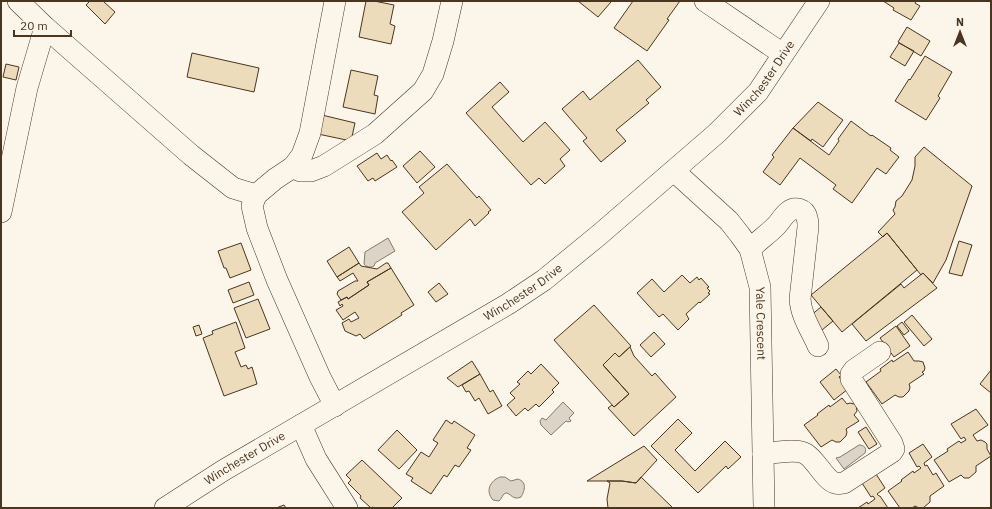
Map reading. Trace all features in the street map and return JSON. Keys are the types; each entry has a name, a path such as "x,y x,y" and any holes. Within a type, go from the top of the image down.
{"street":[{"path":"18,1 45,27 190,155 233,188 256,195"},
{"path":"334,406 276,280 257,228 252,206 256,195 292,167 302,155 310,133 335,1"},
{"path":"292,167 300,171 311,171 324,166 375,134 423,91 433,74 443,41 452,1"},
{"path":"705,1 783,54"},
{"name":"Winchester Drive","path":"165,508 224,470 508,304 544,280 674,171 717,133 758,92 819,1"},
{"path":"1,212 9,135 28,88 45,27"},
{"name":"Yale Crescent","path":"674,171 729,221 750,249 760,287 764,508"},
{"path":"750,249 777,225 787,212 792,209 797,209 806,213 808,227 800,307 818,346"},
{"path":"763,454 798,451 807,454 825,475 833,483 837,484 844,483 892,452 894,448 892,443 851,379 851,374 854,370 880,352"},
{"path":"300,425 316,459 347,508"}],"shaded area":[{"path":"388,238 395,251 375,263 374,266 366,266 364,264 365,252"},
{"path":"563,402 574,413 569,418 571,421 566,421 551,435 541,425 540,421 542,418 546,420"},
{"path":"859,445 865,447 865,453 844,469 836,458"},
{"path":"500,477 505,477 511,481 518,479 521,480 524,484 524,489 521,497 515,498 505,493 499,501 493,500 489,490 491,484"}],"building":[{"path":"90,1 103,1 115,12 105,24 86,5"},
{"path":"366,1 394,5 390,24 395,26 391,44 359,37"},
{"path":"578,1 609,1 611,2 598,17"},
{"path":"633,1 680,1 667,19 669,20 647,51 614,28"},
{"path":"883,1 916,1 915,3 920,6 911,20 893,10 894,8"},
{"path":"907,27 930,41 921,56 898,42"},
{"path":"899,43 914,51 905,66 890,57"},
{"path":"192,53 259,68 254,92 187,77"},
{"path":"925,56 952,72 938,96 940,98 926,120 895,101"},
{"path":"638,60 661,87 646,100 649,103 616,130 626,141 601,162 583,141 587,138 562,109 583,91 590,100"},
{"path":"6,64 19,67 16,80 3,77"},
{"path":"351,70 378,76 374,95 378,96 375,114 343,107"},
{"path":"500,82 509,92 492,107 523,142 545,122 570,150 560,159 565,166 545,184 539,178 531,185 466,113"},
{"path":"818,102 843,120 823,147 812,139 811,141 793,128"},
{"path":"322,115 355,123 351,141 318,134"},
{"path":"851,121 871,136 872,135 891,148 890,150 899,157 886,174 877,168 852,203 833,189 836,185 800,158 780,185 763,172 774,157 772,155 793,128 829,155"},
{"path":"924,147 972,186 946,260 933,283 923,273 921,275 887,233 883,237 878,232 895,214 893,210 896,201 902,196 912,180 915,157"},
{"path":"420,151 435,167 417,183 403,166"},
{"path":"377,153 381,159 387,155 397,167 375,181 373,178 368,181 357,166"},
{"path":"447,164 477,198 479,196 491,210 475,226 470,219 436,250 402,212 424,193 419,187"},
{"path":"887,233 917,270 842,332 811,295"},
{"path":"959,241 972,245 962,276 949,273"},
{"path":"241,243 251,270 230,278 226,268 224,268 218,251"},
{"path":"349,247 359,263 337,277 327,261"},
{"path":"359,263 361,266 377,269 388,263 391,268 367,282 369,285 348,299 347,297 341,300 337,294 338,291 355,281 358,281 353,273 340,281 337,277"},
{"path":"391,268 414,305 401,313 402,315 364,339 360,334 356,336 345,331 342,323 349,319 351,322 359,318 355,312 343,320 336,310 343,306 342,304 340,306 338,302 347,297 348,299 369,285 367,282"},
{"path":"923,273 937,288 866,341 852,324 901,284 904,288"},
{"path":"682,275 690,283 697,277 699,280 701,278 709,287 707,288 710,291 708,293 710,294 686,314 689,319 678,330 663,314 659,317 637,293 652,279 664,292"},
{"path":"249,282 254,295 233,303 228,290"},
{"path":"439,283 448,294 436,302 428,292"},
{"path":"258,299 270,329 246,338 234,308"},
{"path":"594,305 631,346 619,357 615,353 603,365 629,394 614,407 554,340"},
{"path":"821,307 833,321 822,330 810,316"},
{"path":"912,315 932,339 924,346 904,322"},
{"path":"236,322 245,348 235,352 241,367 246,365 248,369 252,367 257,384 224,396 203,338 213,334 212,331"},
{"path":"902,322 909,331 904,335 897,326"},
{"path":"199,325 202,334 196,336 193,327"},
{"path":"896,326 910,346 894,357 880,338"},
{"path":"654,332 665,344 651,357 640,345"},
{"path":"630,347 634,356 652,376 655,373 676,397 634,436 608,408 612,405 614,407 629,394 603,365 615,353 619,357"},
{"path":"908,352 914,361 923,362 925,368 922,372 924,374 909,384 909,391 903,397 895,395 882,404 866,382 881,371 880,369 892,360 893,362"},
{"path":"472,361 480,374 458,387 447,378"},
{"path":"541,364 559,383 552,390 554,392 539,407 536,404 528,411 525,408 516,416 507,405 515,398 510,393 520,384 517,382 528,371 531,374"},
{"path":"836,369 841,375 839,377 848,389 834,400 820,382"},
{"path":"991,370 991,393 980,384"},
{"path":"480,374 490,392 493,390 502,406 488,414 479,398 475,401 469,391 466,392 462,385"},
{"path":"842,398 847,404 850,403 856,405 857,411 854,415 859,421 846,429 846,436 840,442 832,440 821,447 804,425 829,405 830,407"},
{"path":"976,409 988,425 973,435 977,441 981,440 987,444 987,449 991,456 976,466 976,472 969,478 964,478 961,475 949,482 934,460 948,451 947,449 959,441 961,443 966,440 964,437 961,439 951,424"},
{"path":"678,419 692,433 675,450 695,471 725,441 741,457 728,469 726,466 698,493 651,446"},
{"path":"446,420 452,424 454,421 475,435 467,448 471,450 459,467 455,465 447,477 444,475 431,494 411,481 413,478 406,474 421,452 429,457 438,443 433,440"},
{"path":"866,427 877,444 869,449 858,432"},
{"path":"397,430 417,450 399,469 378,450"},
{"path":"923,444 932,457 924,463 925,466 927,465 933,475 936,473 944,486 930,496 930,502 923,508 915,506 912,508 900,508 888,491 913,471 914,473 921,468 919,466 917,467 909,453"},
{"path":"644,446 657,460 636,483 622,481 587,481"},
{"path":"362,460 402,498 392,508 371,508 360,498 361,496 348,483 351,480 346,475"},
{"path":"876,474 885,488 877,494 888,508 858,508 875,499 873,496 871,497 862,483"},
{"path":"641,477 673,508 608,508 607,499 610,483 607,481 636,483"},
{"path":"284,505 286,508 276,508"}]}
